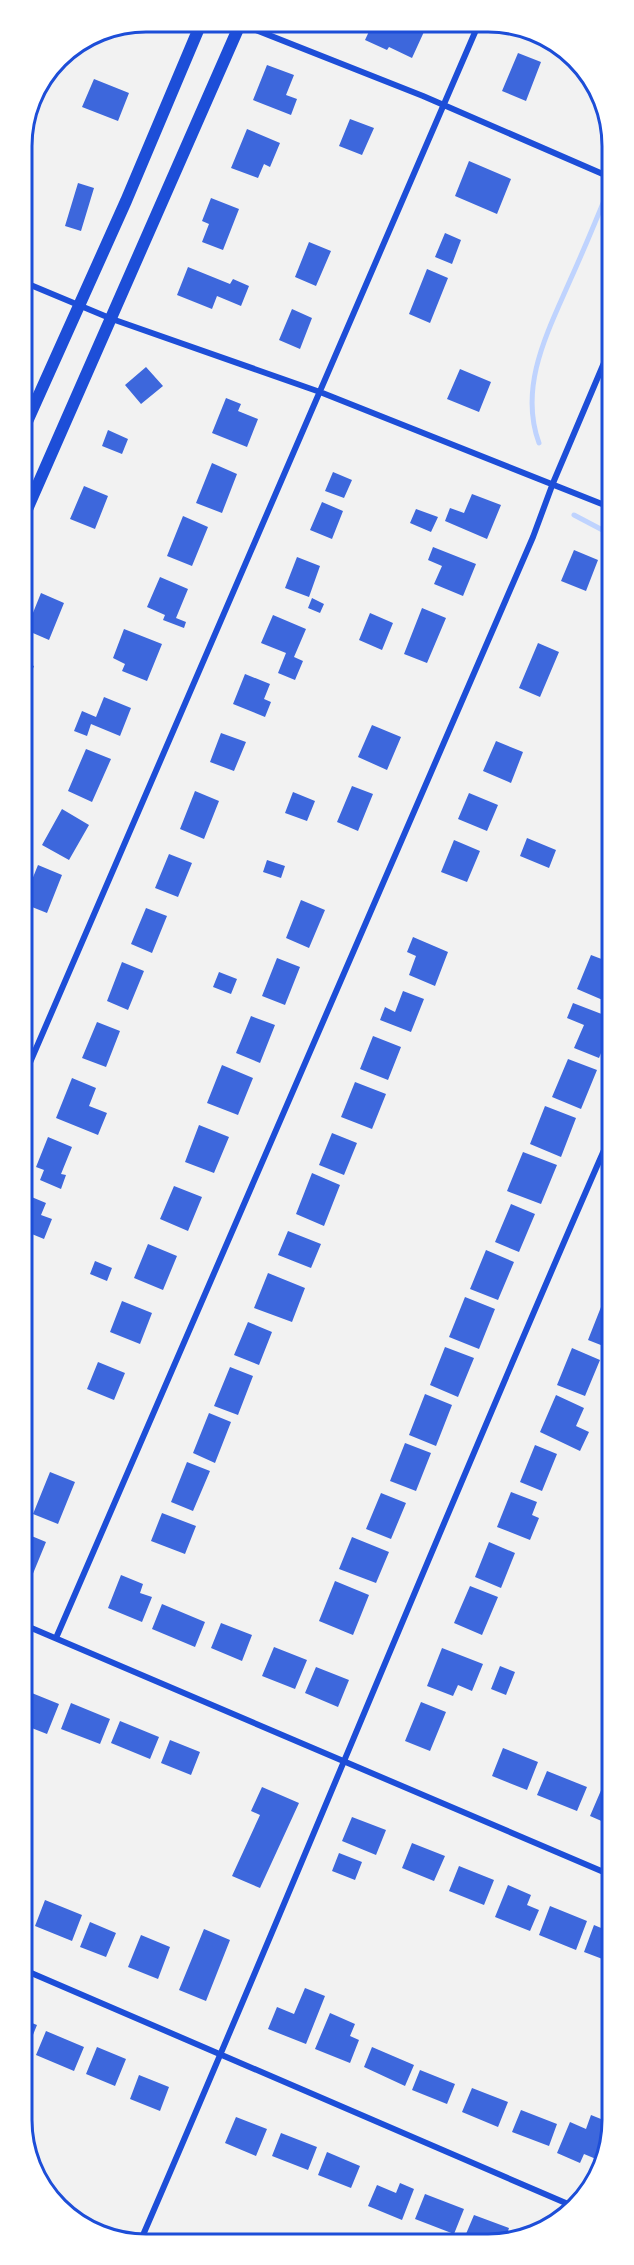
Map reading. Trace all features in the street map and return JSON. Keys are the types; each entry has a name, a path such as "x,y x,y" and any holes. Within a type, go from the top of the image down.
{"main road":[{"path":"32,411 80,306 197,32"},
{"path":"32,498 112,319 235,32"}],"street":[{"path":"264,32 443,105 602,174"},
{"path":"32,1058 475,32"},
{"path":"32,286 112,319 320,392 602,504"},
{"path":"56,1638 533,537 553,483 602,368"},
{"path":"144,2234 222,2053 343,1760 602,1162"},
{"path":"32,1628 602,1871"},
{"path":"32,1973 222,2053 566,2203"}],"building":[{"path":"369,32 424,32 412,58 389,47 387,50 365,40"},
{"path":"518,53 541,62 526,101 502,91"},
{"path":"267,65 294,75 286,95 297,99 291,115 253,100"},
{"path":"94,79 129,93 118,121 82,107"},
{"path":"350,119 374,128 362,155 339,146"},
{"path":"247,129 280,143 270,167 264,164 258,178 231,168"},
{"path":"469,161 511,179 497,214 455,196"},
{"path":"78,183 94,188 81,231 65,226"},
{"path":"211,198 239,209 223,250 202,242 209,224 202,221"},
{"path":"445,233 461,240 452,264 435,257"},
{"path":"309,242 331,251 316,286 295,277"},
{"path":"188,267 230,284 233,279 249,286 241,306 217,296 212,309 177,295"},
{"path":"427,269 448,278 430,323 409,314"},
{"path":"292,309 312,318 300,349 279,340"},
{"path":"146,367 163,386 141,404 125,385"},
{"path":"460,369 491,382 479,412 447,399"},
{"path":"226,398 241,404 238,411 258,419 247,447 212,433"},
{"path":"108,430 128,439 122,454 102,446"},
{"path":"212,463 237,474 222,513 196,503"},
{"path":"333,472 352,480 344,498 325,491"},
{"path":"84,486 108,496 95,529 70,519"},
{"path":"472,494 501,505 487,539 445,521 450,508 464,513"},
{"path":"322,502 343,511 332,539 310,530"},
{"path":"416,509 438,517 431,532 410,523"},
{"path":"183,516 208,527 192,566 167,556"},
{"path":"433,547 476,564 463,596 434,584 442,566 428,560"},
{"path":"574,550 598,560 586,591 561,581"},
{"path":"297,557 320,566 309,597 285,588"},
{"path":"160,577 188,589 176,618 186,622 184,628 163,620 165,615 147,607"},
{"path":"41,593 64,603 49,640 32,633 32,615"},
{"path":"312,598 324,604 320,613 308,608"},
{"path":"422,608 446,618 427,663 404,654"},
{"path":"370,613 393,623 382,650 359,640"},
{"path":"273,615 306,629 294,657 303,661 295,680 278,673 286,653 261,643"},
{"path":"124,629 162,644 147,681 122,671 125,664 113,658"},
{"path":"538,643 559,652 540,697 519,688"},
{"path":"245,674 270,684 264,699 271,702 265,717 233,704"},
{"path":"104,697 131,708 120,736 91,724 87,736 74,731 82,711 96,717"},
{"path":"372,725 401,737 387,770 358,757"},
{"path":"221,733 246,742 234,771 210,762"},
{"path":"496,741 523,752 511,783 483,771"},
{"path":"86,749 111,759 92,802 68,791"},
{"path":"352,786 373,794 358,831 337,822"},
{"path":"195,791 219,801 204,839 180,829"},
{"path":"293,792 315,801 307,821 285,813"},
{"path":"469,793 498,805 487,831 458,819"},
{"path":"62,809 89,825 69,860 42,845"},
{"path":"527,838 556,850 549,868 520,856"},
{"path":"454,840 480,851 467,882 441,872"},
{"path":"169,854 192,863 178,897 155,888"},
{"path":"267,860 285,866 281,878 263,872"},
{"path":"38,865 62,875 47,913 32,907 32,880"},
{"path":"301,900 325,910 309,948 286,938"},
{"path":"146,908 167,916 152,953 131,944"},
{"path":"413,937 448,952 435,986 409,975 416,956 407,952"},
{"path":"591,955 602,959 602,1000 577,989"},
{"path":"277,958 300,967 285,1005 262,996"},
{"path":"122,962 144,971 128,1010 107,1001"},
{"path":"219,972 237,979 231,994 213,987"},
{"path":"403,991 424,999 411,1032 380,1020 385,1007 395,1012"},
{"path":"573,1003 602,1014 602,1051 599,1058 574,1048 584,1025 567,1018"},
{"path":"251,1016 275,1025 260,1063 236,1053"},
{"path":"97,1022 120,1031 106,1067 82,1058"},
{"path":"373,1036 401,1047 388,1080 360,1069"},
{"path":"568,1059 597,1070 581,1109 552,1097"},
{"path":"222,1065 253,1078 238,1115 207,1103"},
{"path":"72,1078 96,1088 89,1106 107,1113 98,1135 56,1118"},
{"path":"355,1082 386,1094 372,1129 341,1117"},
{"path":"545,1106 576,1118 561,1157 530,1144"},
{"path":"199,1125 229,1137 214,1173 185,1162"},
{"path":"332,1133 357,1143 344,1175 319,1165"},
{"path":"48,1137 72,1147 61,1174 66,1175 61,1189 40,1180 44,1170 36,1167"},
{"path":"523,1152 557,1165 541,1204 507,1191"},
{"path":"312,1173 340,1185 324,1226 296,1214"},
{"path":"174,1186 202,1197 188,1231 160,1219"},
{"path":"32,1197 46,1203 41,1215 52,1219 44,1239 32,1234"},
{"path":"511,1204 535,1214 519,1252 495,1242"},
{"path":"288,1231 321,1244 311,1268 278,1255"},
{"path":"148,1244 177,1256 163,1290 134,1278"},
{"path":"486,1250 514,1262 498,1300 470,1289"},
{"path":"95,1261 112,1268 107,1281 90,1274"},
{"path":"268,1273 305,1288 292,1322 254,1308"},
{"path":"465,1297 495,1309 479,1349 449,1337"},
{"path":"122,1301 152,1313 140,1344 110,1332"},
{"path":"601,1307 602,1345 588,1340"},
{"path":"248,1322 272,1332 259,1365 234,1355"},
{"path":"445,1347 474,1358 458,1397 430,1385"},
{"path":"572,1348 600,1360 585,1396 557,1385"},
{"path":"98,1362 125,1373 114,1400 87,1389"},
{"path":"230,1367 253,1376 238,1415 214,1406"},
{"path":"425,1394 452,1405 436,1446 409,1435"},
{"path":"556,1395 584,1408 576,1426 589,1432 580,1451 540,1432"},
{"path":"209,1413 231,1422 215,1463 193,1453"},
{"path":"405,1443 431,1453 416,1491 390,1481"},
{"path":"535,1445 557,1454 542,1491 520,1482"},
{"path":"187,1462 210,1471 193,1511 171,1502"},
{"path":"50,1472 75,1482 58,1524 33,1514"},
{"path":"511,1492 537,1502 532,1515 539,1518 530,1540 497,1527"},
{"path":"381,1493 406,1503 391,1539 366,1529"},
{"path":"162,1513 196,1526 185,1554 151,1541"},
{"path":"32,1536 46,1542 32,1576"},
{"path":"352,1537 389,1552 376,1583 339,1569"},
{"path":"489,1542 515,1553 501,1588 475,1577"},
{"path":"121,1575 143,1584 140,1593 152,1597 142,1622 108,1608"},
{"path":"335,1581 369,1595 353,1635 319,1621"},
{"path":"470,1586 498,1597 482,1635 454,1623"},
{"path":"162,1604 205,1622 195,1647 152,1629"},
{"path":"221,1623 252,1635 242,1661 211,1648"},
{"path":"274,1647 307,1660 295,1689 262,1676"},
{"path":"442,1648 483,1664 472,1691 458,1685 453,1696 427,1686"},
{"path":"500,1666 515,1672 506,1695 491,1689"},
{"path":"316,1667 349,1680 338,1707 305,1693"},
{"path":"32,1693 59,1704 47,1734 32,1728"},
{"path":"421,1702 446,1712 430,1751 405,1741"},
{"path":"71,1703 110,1719 100,1744 61,1729"},
{"path":"120,1721 159,1737 150,1759 111,1743"},
{"path":"170,1740 200,1752 191,1775 161,1763"},
{"path":"503,1748 538,1762 527,1790 492,1776"},
{"path":"547,1771 587,1787 577,1811 537,1795"},
{"path":"262,1787 299,1803 260,1888 232,1876 260,1815 251,1811"},
{"path":"602,1788 602,1821 590,1816"},
{"path":"352,1817 386,1830 376,1855 342,1841"},
{"path":"412,1843 445,1856 434,1881 402,1868"},
{"path":"339,1853 362,1862 355,1880 332,1871"},
{"path":"459,1866 494,1880 484,1905 449,1891"},
{"path":"508,1885 531,1895 527,1905 539,1910 530,1931 495,1917"},
{"path":"45,1900 82,1915 72,1941 35,1926"},
{"path":"550,1906 587,1921 576,1950 539,1935"},
{"path":"90,1922 116,1933 106,1957 80,1947"},
{"path":"594,1925 602,1928 602,1959 584,1952"},
{"path":"204,1929 230,1940 206,2001 179,1990"},
{"path":"141,1935 170,1947 158,1979 128,1967"},
{"path":"305,1988 325,1996 306,2044 268,2029 277,2007 294,2014"},
{"path":"330,2013 355,2024 350,2036 359,2040 350,2063 315,2049"},
{"path":"32,2023 37,2025 32,2037"},
{"path":"46,2031 84,2047 74,2071 36,2055"},
{"path":"97,2047 126,2059 115,2086 86,2074"},
{"path":"372,2047 414,2065 405,2086 364,2067"},
{"path":"420,2070 455,2084 447,2104 412,2090"},
{"path":"139,2075 169,2087 160,2111 130,2099"},
{"path":"472,2088 508,2102 498,2127 462,2112"},
{"path":"521,2110 557,2124 549,2146 512,2132"},
{"path":"591,2115 602,2119 599,2149 596,2159 584,2154 580,2163 557,2153 570,2122 586,2129"},
{"path":"236,2117 267,2129 256,2156 225,2143"},
{"path":"281,2133 317,2147 308,2170 272,2156"},
{"path":"327,2152 360,2166 351,2188 318,2175"},
{"path":"400,2183 414,2189 402,2220 368,2206 377,2185 396,2193"},
{"path":"425,2194 464,2209 454,2234 415,2219"},
{"path":"474,2215 509,2228 508,2232 503,2233 466,2234"}],"waterway":[{"path":"539,443 532,402 538,362 551,323 602,205"},
{"path":"574,515 602,530"}]}
